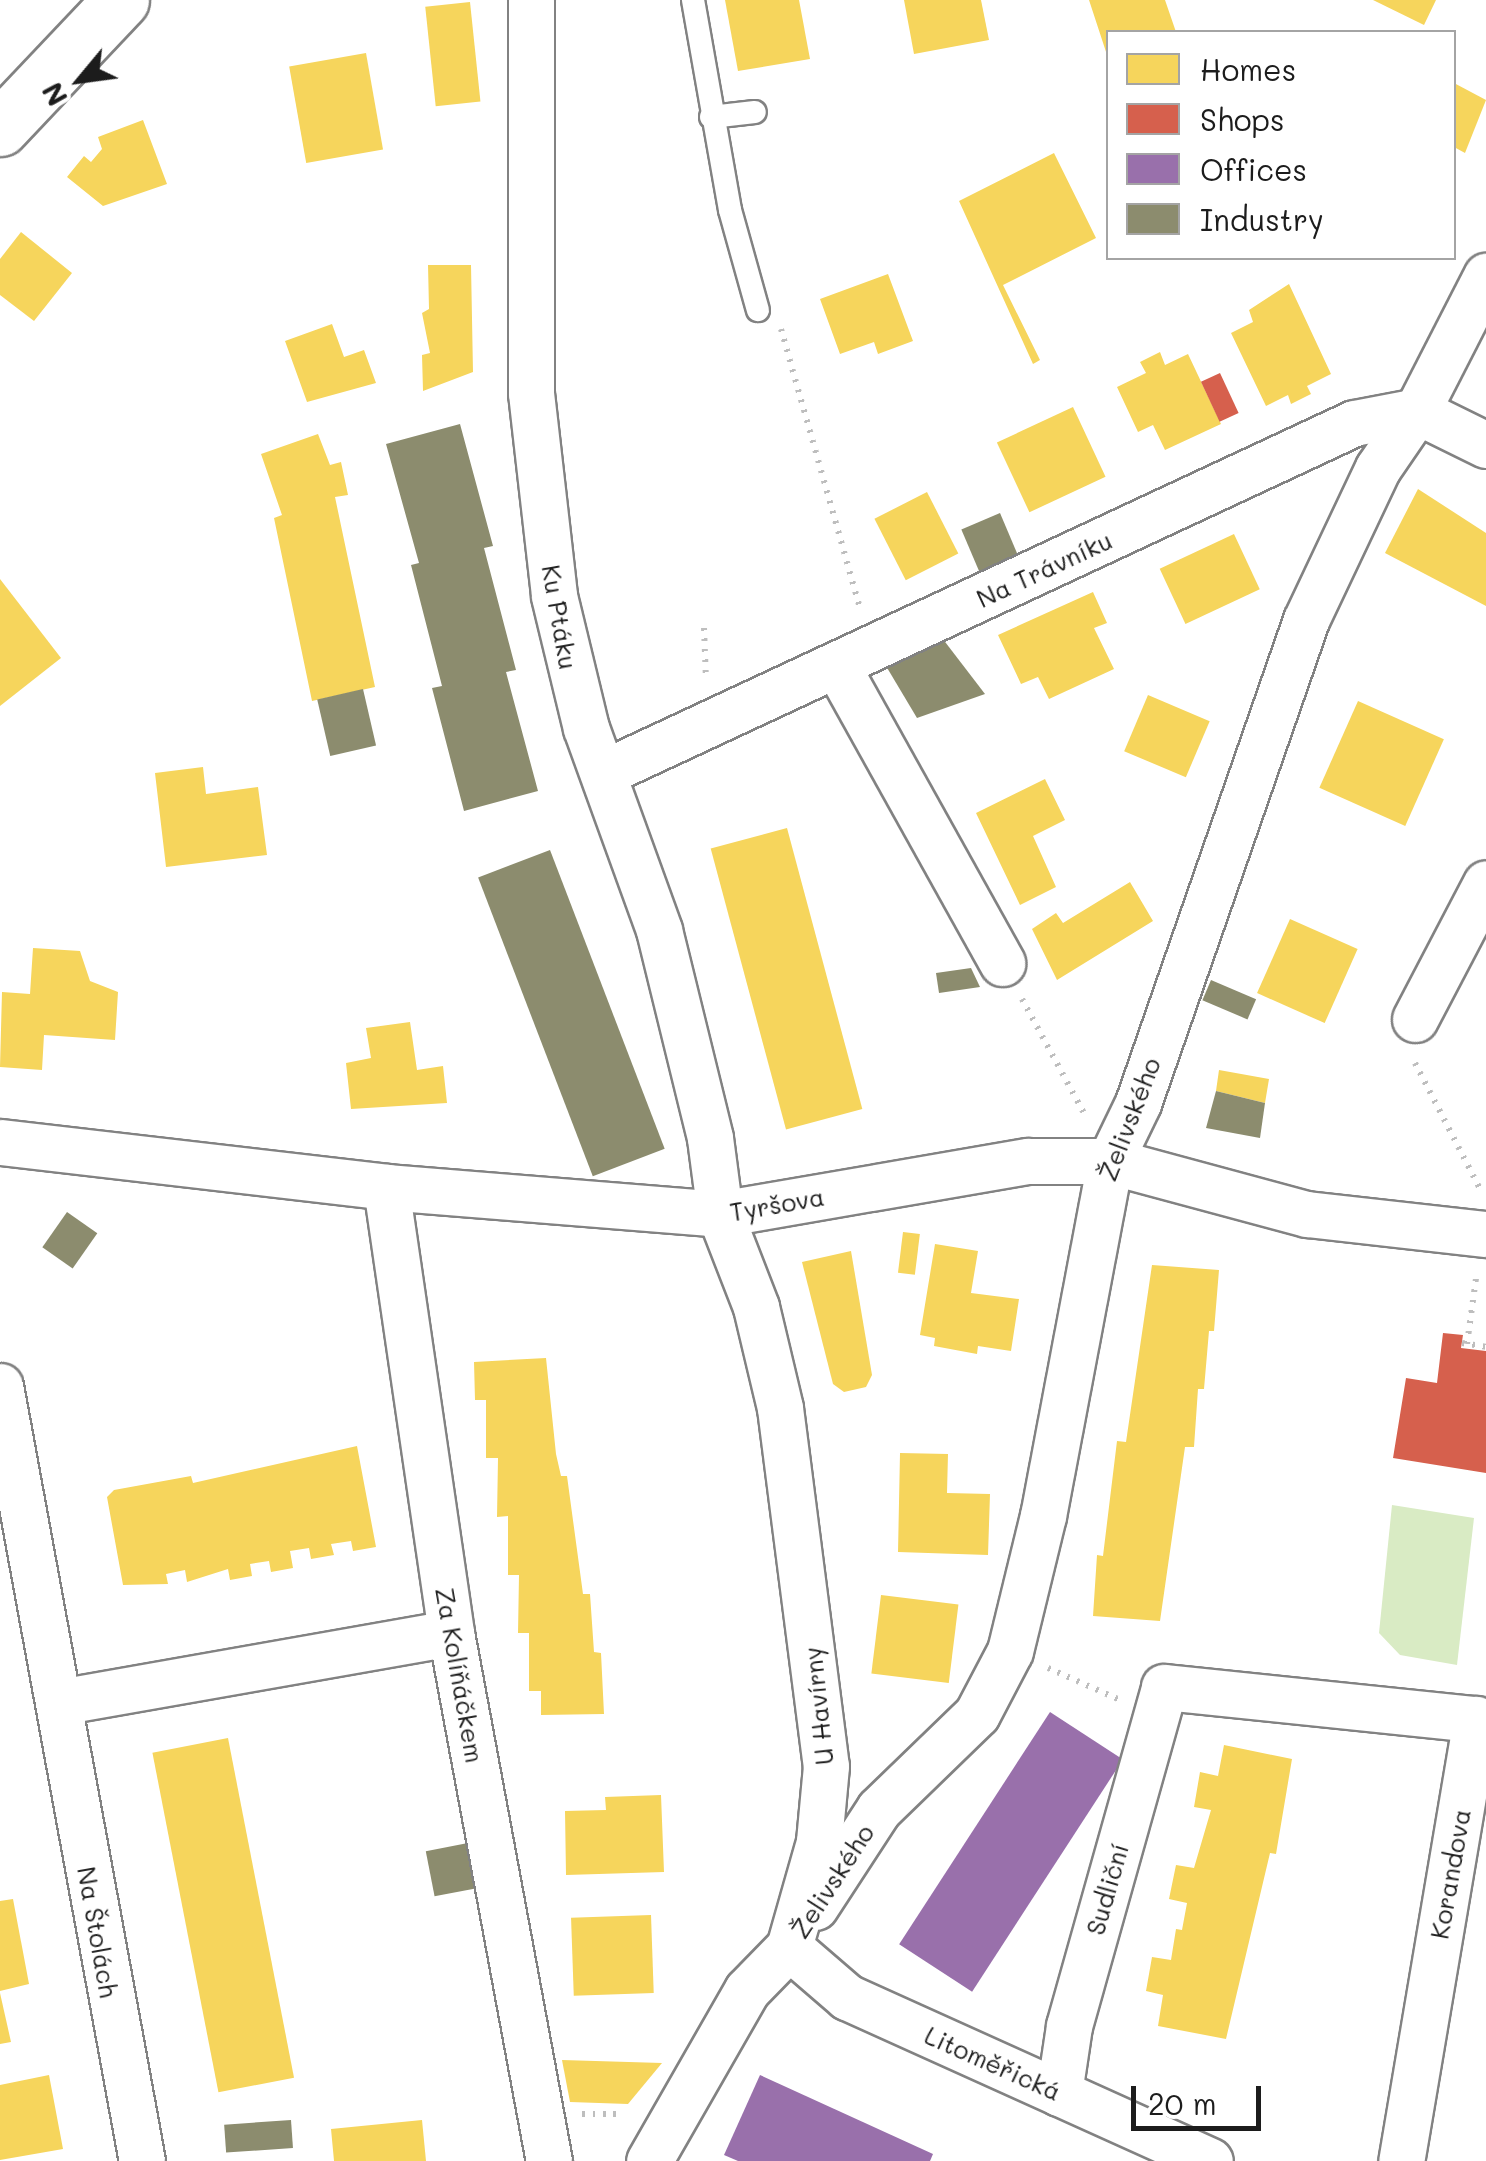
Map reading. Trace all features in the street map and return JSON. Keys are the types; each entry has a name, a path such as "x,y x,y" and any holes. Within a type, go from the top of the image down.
{"street":[{"path":"0,128 121,0"},
{"name":"Ku Ptáku","path":"531,0 531,393 566,663 683,1018 720,1214"},
{"name":"Želivského","path":"789,1947 878,1809 978,1714 1010,1651 1043,1516 1110,1161 1138,1103 1306,620 1378,468 1416,411 1486,276"},
{"path":"1416,411 1486,445"},
{"name":"Na Trávníku","path":"605,772 1354,423 1416,411"},
{"path":"837,666 1002,962"},
{"path":"1415,1019 1486,883"},
{"name":"Tyršova","path":"2,1147 386,1187 720,1214 1028,1161 1110,1161 1307,1214 1486,1234"},
{"name":"Za Kolíňáčkem","path":"386,1187 452,1633 549,2161"},
{"name":"U Havírny","path":"648,2161 747,1990 789,1947 819,1842 826,1766 780,1408 756,1307 720,1214"},
{"name":"Na Štolách","path":"0,1386 142,2161"},
{"path":"58,1702 452,1633"},
{"name":"Sudliční","path":"1059,2093 1069,2026 1164,1687"},
{"name":"Korandova","path":"1164,1687 1476,1719 1401,2161"},
{"name":"Litoměřická","path":"789,1947 847,1997 1210,2161"}],"lane":[{"path":"693,0 711,117 767,310"},
{"path":"711,117 754,112"}],"path":[{"path":"767,310 863,617 837,666"},
{"path":"1002,962 1110,1161"},
{"path":"1415,1019 1408,1048 1486,1200"},
{"path":"1470,1319 1464,1343 1486,1346"},
{"path":"1010,1651 1129,1704 1164,1687"},
{"path":"541,2114 674,2114"}],"green space":[{"path":"1392,1505 1474,1518 1457,1665 1400,1655 1379,1633"}],"building: Homes":[{"path":"725,0 799,0 810,59 738,71"},
{"path":"904,0 981,0 989,40 914,54"},
{"path":"1089,0 1165,0 1175,30 1106,30 1106,52"},
{"path":"1373,0 1436,0 1424,25"},
{"path":"470,2 480,101 436,106 425,7"},
{"path":"366,53 383,150 306,163 289,67"},
{"path":"1456,84 1486,100 1465,153 1456,148"},
{"path":"143,120 167,184 103,206 67,177 84,156 91,162 102,149 98,137"},
{"path":"1054,153 1096,238 1003,285 1040,360 1033,364 959,201"},
{"path":"21,232 72,273 34,321 0,295 0,259"},
{"path":"428,265 471,265 473,372 423,391 422,355 430,353 422,313 429,309"},
{"path":"888,274 913,341 878,354 874,342 840,354 820,299"},
{"path":"1289,284 1331,374 1307,386 1311,394 1291,404 1288,395 1266,406 1231,333 1253,322 1249,310"},
{"path":"332,324 344,357 364,350 376,383 307,402 285,341"},
{"path":"1160,352 1165,365 1188,354 1221,424 1165,450 1153,425 1138,432 1117,387 1146,373 1140,362"},
{"path":"1073,407 1106,477 1029,512 997,442"},
{"path":"318,434 330,465 341,462 348,495 335,497 375,687 312,701 274,518 282,515 261,454"},
{"path":"1418,489 1486,533 1486,606 1385,553"},
{"path":"927,492 958,553 906,580 874,519"},
{"path":"1234,534 1260,589 1185,624 1160,569"},
{"path":"0,579 61,658 0,706"},
{"path":"1093,592 1107,623 1094,628 1114,669 1049,699 1038,677 1021,684 998,635"},
{"path":"1148,695 1210,721 1186,777 1124,751"},
{"path":"1358,701 1444,739 1405,826 1319,788"},
{"path":"203,767 206,794 258,787 267,855 166,867 155,773"},
{"path":"1045,779 1065,820 1033,836 1056,887 1020,905 976,813"},
{"path":"787,828 862,1109 786,1130 711,848"},
{"path":"1130,882 1153,921 1057,980 1032,929 1056,913 1063,923"},
{"path":"1290,919 1358,949 1325,1023 1257,993"},
{"path":"33,948 80,951 90,981 118,992 115,1040 44,1035 42,1070 0,1067 2,992 30,994"},
{"path":"410,1022 417,1070 443,1066 447,1103 351,1109 346,1063 371,1058 366,1028"},
{"path":"1219,1070 1269,1079 1265,1103 1216,1091"},
{"path":"903,1232 920,1234 915,1275 898,1273"},
{"path":"935,1244 978,1251 971,1293 1019,1299 1011,1351 978,1346 977,1354 934,1346 935,1338 920,1335"},
{"path":"851,1251 872,1375 866,1387 844,1392 833,1384 802,1262"},
{"path":"1152,1265 1219,1270 1214,1331 1209,1331 1204,1389 1198,1389 1194,1447 1185,1447 1160,1621 1093,1616 1097,1555 1103,1556 1117,1441 1126,1442"},
{"path":"546,1358 556,1454 561,1476 567,1476 583,1594 590,1594 594,1652 601,1653 604,1714 541,1715 541,1691 529,1691 529,1633 518,1633 519,1575 508,1575 508,1516 497,1517 498,1458 486,1458 486,1400 475,1400 474,1362"},
{"path":"357,1446 376,1547 353,1551 351,1541 331,1544 334,1555 311,1559 309,1548 290,1551 293,1568 271,1572 269,1561 250,1564 252,1576 230,1580 228,1569 187,1582 185,1570 166,1574 168,1584 123,1585 107,1497 114,1490 191,1476 193,1483"},
{"path":"900,1453 948,1454 947,1493 990,1494 988,1555 898,1552"},
{"path":"881,1595 958,1605 949,1683 871,1673"},
{"path":"228,1738 294,2078 218,2092 152,1753"},
{"path":"1224,1745 1292,1759 1276,1854 1270,1853 1226,2039 1158,2026 1163,1995 1146,1991 1152,1957 1171,1960 1176,1929 1182,1930 1187,1903 1169,1899 1176,1865 1194,1868 1211,1810 1194,1807 1200,1772 1218,1776"},
{"path":"661,1795 664,1872 566,1875 565,1811 606,1810 605,1797"},
{"path":"13,1899 29,1984 0,1991 0,1901"},
{"path":"651,1915 654,1993 574,1996 571,1918"},
{"path":"0,1993 11,2042 0,2044"},
{"path":"562,2060 662,2063 628,2104 570,2102"},
{"path":"49,2075 63,2149 0,2160 0,2085"},
{"path":"422,2120 426,2161 334,2161 331,2129"}],"building: Shops":[{"path":"1220,373 1239,413 1220,422 1201,382"},
{"path":"1443,1333 1463,1335 1461,1348 1486,1351 1486,1473 1393,1458 1406,1378 1437,1383"}],"building: Offices":[{"path":"1050,1712 1123,1759 972,1992 899,1944"},
{"path":"760,2075 933,2154 930,2161 738,2161 724,2155"}],"building: Industry":[{"path":"460,424 493,546 484,548 516,670 506,672 538,791 464,811 432,688 442,686 411,565 419,563 386,444"},
{"path":"1000,513 1019,557 980,574 961,529"},
{"path":"939,634 985,694 917,718 883,661"},
{"path":"363,689 376,746 330,756 317,700"},
{"path":"550,850 665,1149 593,1176 478,878"},
{"path":"971,968 980,987 939,993 936,973"},
{"path":"1211,980 1256,999 1248,1019 1202,1000"},
{"path":"1216,1091 1265,1103 1260,1138 1206,1128"},
{"path":"67,1212 97,1233 73,1268 42,1247"},
{"path":"468,1843 477,1888 435,1896 426,1851"},
{"path":"291,2120 293,2148 226,2153 224,2125"}]}
